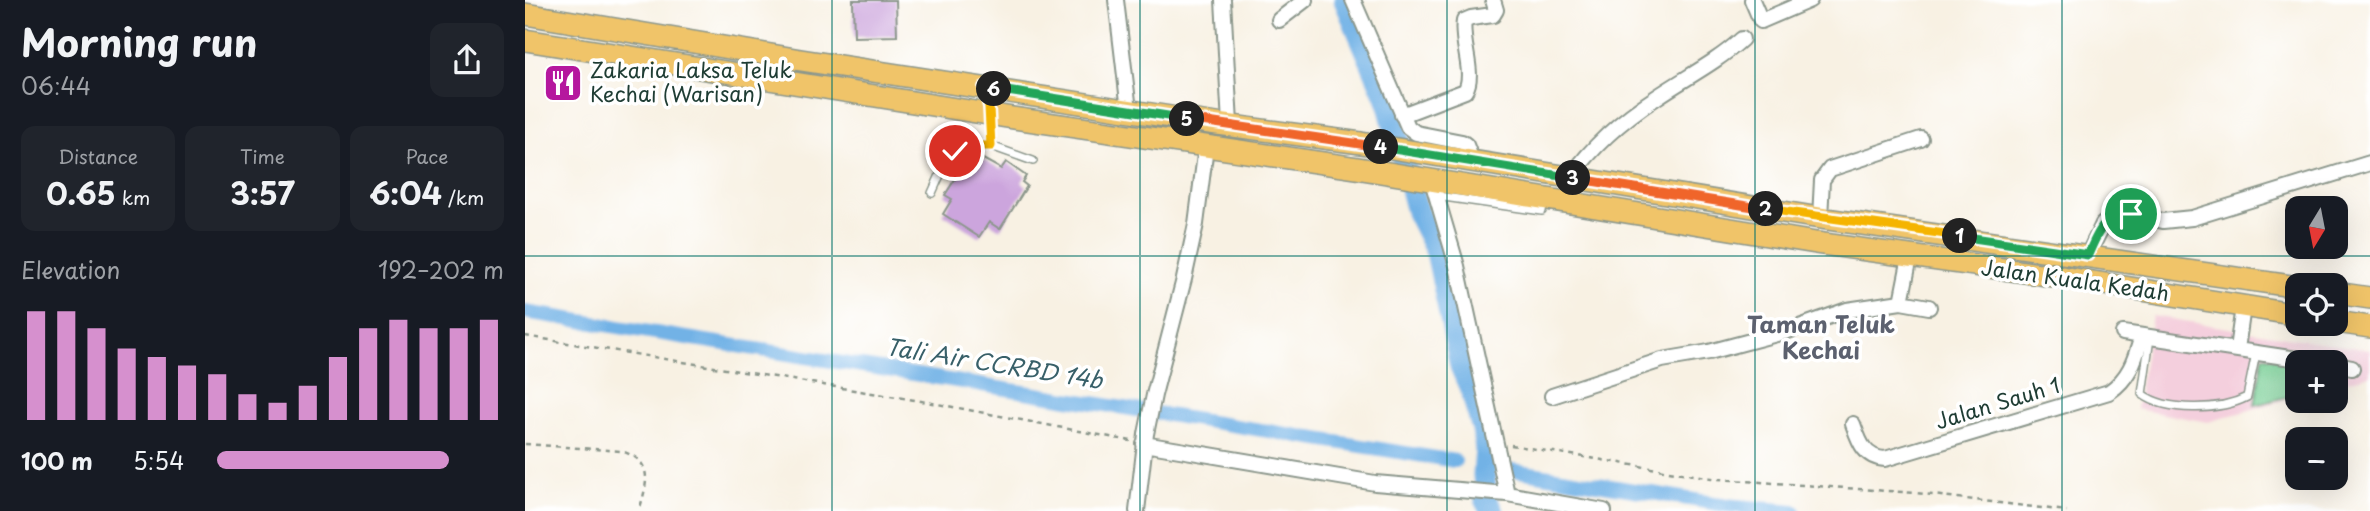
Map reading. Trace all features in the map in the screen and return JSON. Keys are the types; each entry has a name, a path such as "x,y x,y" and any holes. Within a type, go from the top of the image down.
{"main road":[{"name":"Jalan Kuala Kedah","path":"525,14 801,60 1361,143 1821,218 2285,285"},
{"path":"651,61 654,34"},
{"name":"Jalan Kuala Kedah","path":"525,40 990,114 1357,168 1433,186 1545,199 2285,314"},
{"path":"984,87 990,114"},
{"path":"2348,295 2370,298"},
{"path":"2348,324 2370,327"}],"street":[{"path":"1117,0 1129,110"},
{"path":"1223,0 1230,124"},
{"path":"1279,20 1305,0"},
{"path":"1353,0 1402,115 1413,132 1462,142 1466,145 1473,163"},
{"path":"1402,115 1465,91 1470,82 1463,24 1466,19 1493,15 1496,10 1493,0"},
{"path":"1752,0 1761,21 1810,0"},
{"path":"1570,178 1606,136 1653,99 1742,39"},
{"path":"1821,218 1822,180 1830,169 1921,139"},
{"path":"1137,511 1145,439 1184,279 1206,147"},
{"path":"2088,255 2103,224 2113,217 2131,214 2163,221 2192,218 2370,163"},
{"path":"1433,186 1457,267 1498,443 1500,493"},
{"path":"1901,302 1910,257"},
{"path":"1552,396 1663,360 1709,352 1788,331 1847,310 1901,302 1929,307"},
{"path":"2237,349 2243,307"},
{"path":"2123,333 2285,357"},
{"name":"Jalan Sauh 1","path":"1853,424 1865,451 1871,456 1885,459 2109,392 2129,374 2146,336"},
{"path":"2348,367 2352,368"},
{"path":"1145,439 1375,483 1500,493 1604,511"}],"lane":[{"path":"990,114 991,146"},
{"path":"932,193 945,164 955,151 966,146 991,146 1033,161"},
{"path":"2146,336 2142,394 2152,401 2204,408 2241,400 2247,397 2256,353"}],"path":[{"path":"525,336 1145,439"},
{"path":"1498,443 1717,479 1916,493 2067,511"},
{"path":"525,444 621,451 633,455 642,464 647,475 639,511"}],"shaded area":[{"path":"2152,316 2370,350 2370,375 2348,381 2348,350 2285,350 2285,400 2208,422 2136,409"}],"green space":[{"path":"2263,356 2285,360 2285,397 2255,405"}],"building":[{"path":"853,0 896,0 897,36 854,37"},
{"path":"972,153 1001,169 1006,162 1026,176 1022,182 1027,186 1000,229 989,222 979,237 943,214 952,199 945,195"}],"waterway":[{"path":"1345,0 1388,101 1417,212 1437,252 1461,366 1483,429 1486,449 1486,501 1492,511"},
{"name":"Tali Air CCRBD 14b","path":"525,312 1455,461"},
{"name":"Tali Air CCRBD 14b","path":"1513,470 1725,505 1794,511"}],"place":[{"name":"Zakaria Laksa Teluk Kechai (Warisan)","path":"563,83"}],"district":[{"name":"Taman Teluk Kechai","path":"1821,338"}],"route":[{"path":"955,151 966,146 991,146 989,107 984,87 1210,123 1361,143 1821,218 2088,255 2103,224 2113,217 2131,214"}]}
